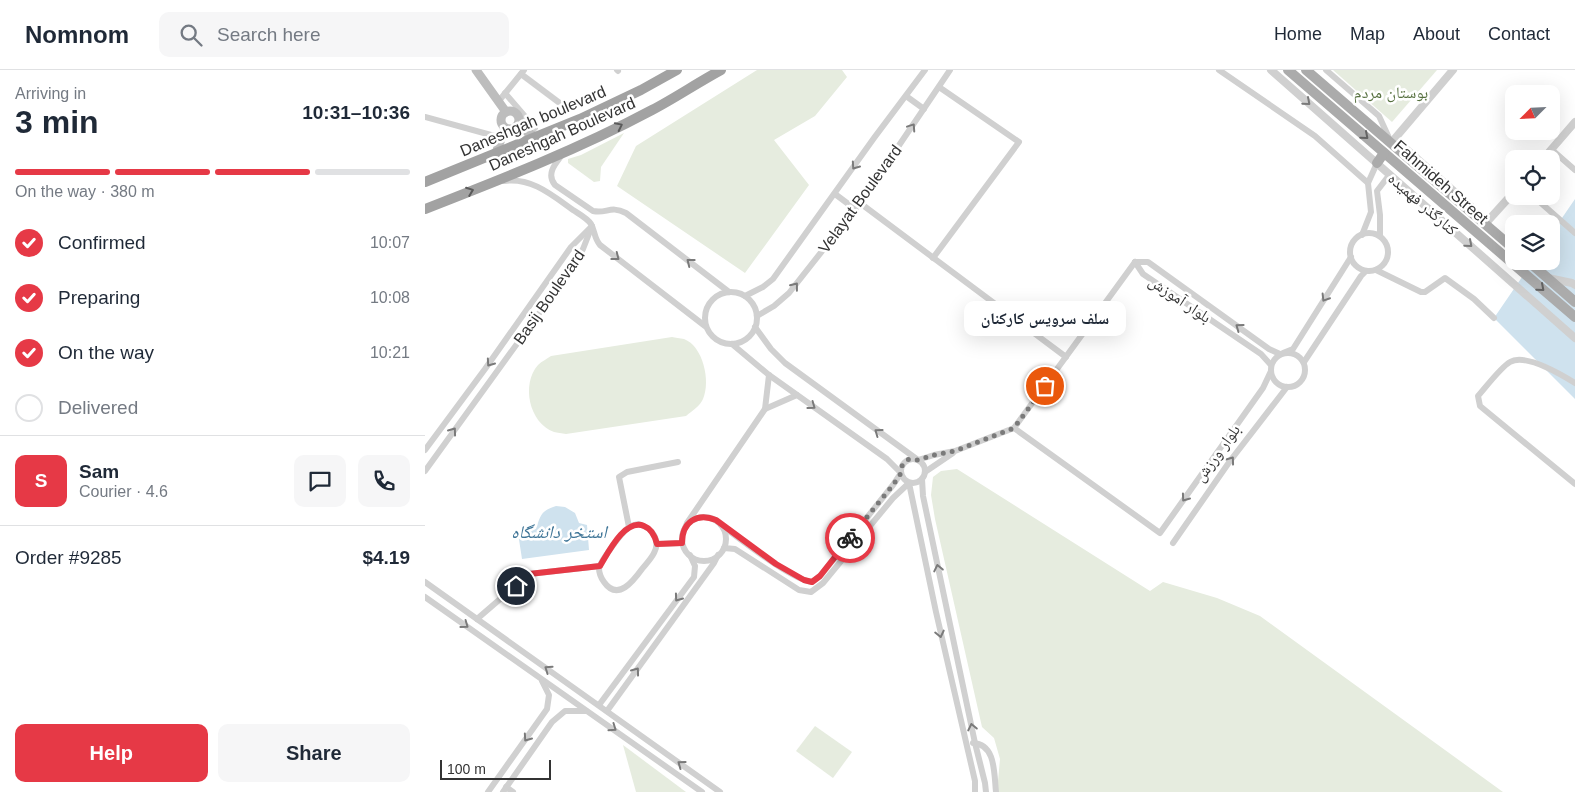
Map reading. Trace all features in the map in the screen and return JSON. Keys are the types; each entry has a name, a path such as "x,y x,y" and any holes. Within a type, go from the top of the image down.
{"highway":[{"name":"Daneshgah boulevard","path":"425,182 496,153 536,132 580,120 677,70"},
{"name":"Daneshgah Boulevard","path":"425,209 565,151 651,110 719,70"}],"main road":[{"path":"476,70 506,112"},
{"name":"Fahmideh Street","path":"1289,70 1575,317"},
{"name":"Fahmideh Street","path":"1307,70 1393,141 1505,240"},
{"path":"506,112 510,111 518,116 518,124"},
{"path":"506,112 500,122 505,128 512,129 518,124"},
{"path":"518,124 536,132"},
{"path":"496,153 505,128"},
{"path":"1377,163 1384,153"},
{"path":"1539,270 1575,302"}],"street":[{"name":"Velayat Boulevard","path":"745,296 763,287 773,279 925,70"},
{"name":"Velayat Boulevard","path":"757,316 774,306 789,293 860,203 950,70"},
{"path":"1219,70 1315,136 1368,183"},
{"name":"کنارگذر فهمیده","path":"1271,70 1575,338"},
{"path":"1326,70 1379,116 1393,141 1453,70"},
{"path":"499,102 522,72 561,104"},
{"path":"933,258 1019,142 939,87"},
{"path":"505,93 536,132"},
{"path":"906,96 924,109"},
{"path":"425,117 502,138"},
{"path":"1573,126 1551,149 1575,170"},
{"path":"565,151 555,163 551,172 555,185 593,210 600,212 617,209 626,213 729,292"},
{"path":"1362,235 1371,212 1368,183 1377,163"},
{"path":"1380,236 1368,233 1357,237 1351,246 1351,257 1356,266 1366,271 1376,270 1381,267 1388,257 1387,246 1380,236 1377,192 1390,174"},
{"path":"488,184 511,180 542,188 588,220 600,245 705,326 720,343 732,344 743,342 749,337 755,327 757,316 755,308 751,301 738,293 729,292 718,295 711,300 706,308 705,326"},
{"path":"835,194 855,209"},
{"path":"1487,223 1505,202"},
{"path":"860,203 1066,357"},
{"path":"1543,205 1575,233"},
{"name":"Basij Boulevard","path":"425,450 571,248 592,226"},
{"name":"Basij Boulevard","path":"425,471 574,265 592,226"},
{"path":"1351,257 1293,348 1273,360 1271,368 1277,384 1287,387 1298,384 1302,380 1305,374 1304,362 1366,271"},
{"path":"685,528 695,519 702,517 716,520 776,564 804,580 812,582 820,576 893,485 907,460 918,460 955,451 1014,428 1135,262"},
{"name":"بلوار آموزش","path":"1135,262 1148,262 1269,349 1281,354"},
{"name":"بلوار آموزش","path":"1135,262 1143,274 1261,354 1271,368"},
{"path":"1376,270 1421,292 1425,292 1445,278 1474,299 1494,318"},
{"path":"1548,278 1575,285"},
{"path":"1188,304 1195,296"},
{"path":"755,327 771,349 785,363 918,460 923,465 925,472"},
{"path":"732,344 769,375 887,459 901,473 903,479 909,483 916,483 922,480"},
{"path":"1281,354 1293,353 1304,362"},
{"path":"1575,383 1541,366 1526,360 1517,359 1509,362 1478,396 1480,406 1575,484"},
{"name":"بلوار ورزش","path":"1014,428 1160,533 1263,388 1271,368"},
{"path":"599,705 694,576 695,566 682,543 682,535 687,523 765,409 769,375"},
{"name":"بلوار ورزش","path":"1173,543 1231,461 1287,387"},
{"path":"765,409 797,395"},
{"path":"955,451 925,472 922,480 923,496 986,792"},
{"path":"629,527 619,476 627,472 677,462"},
{"path":"724,548 735,549 799,590 811,592 823,583 893,498 909,483"},
{"path":"909,483 936,612 975,781 975,792"},
{"path":"639,524 650,529 657,544 655,552 631,584 619,590 605,585 600,577 600,566 622,533 629,527 639,524"},
{"path":"607,711 724,548 725,536 721,525"},
{"path":"657,544 682,543"},
{"path":"690,556 704,560 718,555"},
{"path":"477,619 529,574 600,566"},
{"path":"425,582 720,792"},
{"path":"425,597 702,792"},
{"path":"489,792 547,709 549,695 542,680"},
{"path":"513,792 505,790 552,722 565,711 588,711"},
{"path":"967,744 975,743 984,746 992,755 997,792"}],"green space":[{"path":"757,70 842,70 847,77 815,116 774,140 809,185 745,273 617,186 636,146"},
{"name":"بوستان مردم","path":"1333,70 1437,70 1392,122"},
{"path":"624,133 601,167 600,181 594,182 568,163 568,159 581,155"},
{"path":"672,337 684,339 691,343 700,356 706,374 705,392 702,402 686,416 566,434 554,432 545,427 533,412 529,392 530,382 538,365 551,356"},
{"path":"957,469 1150,591 1163,582 1217,598 1260,616 1503,792 997,792 1000,759 994,738 982,727 931,495 933,477 941,471"},
{"path":"815,726 852,752 833,778 796,751"},
{"path":"623,745 686,792 636,792"}],"water":[{"path":"1575,199 1575,399 1494,318 1527,270 1560,270 1560,221"},
{"name":"استخر دانشگاه","path":"556,506 565,507 575,513 579,523 587,525 589,550 522,559 518,533 536,529 542,514"}],"way so far":[{"path":"850,538 893,485 907,460 918,460 955,451 1014,428 1045,386"}],"place":[{"name":"سلف سرویس کارکنان","path":"1045,386"}],"route":[{"path":"516,586 529,574 600,566 622,533 629,527 639,524 650,529 657,544 682,543 682,535 689,523 702,517 716,520 776,564 804,580 812,582 820,576 850,538"}]}
